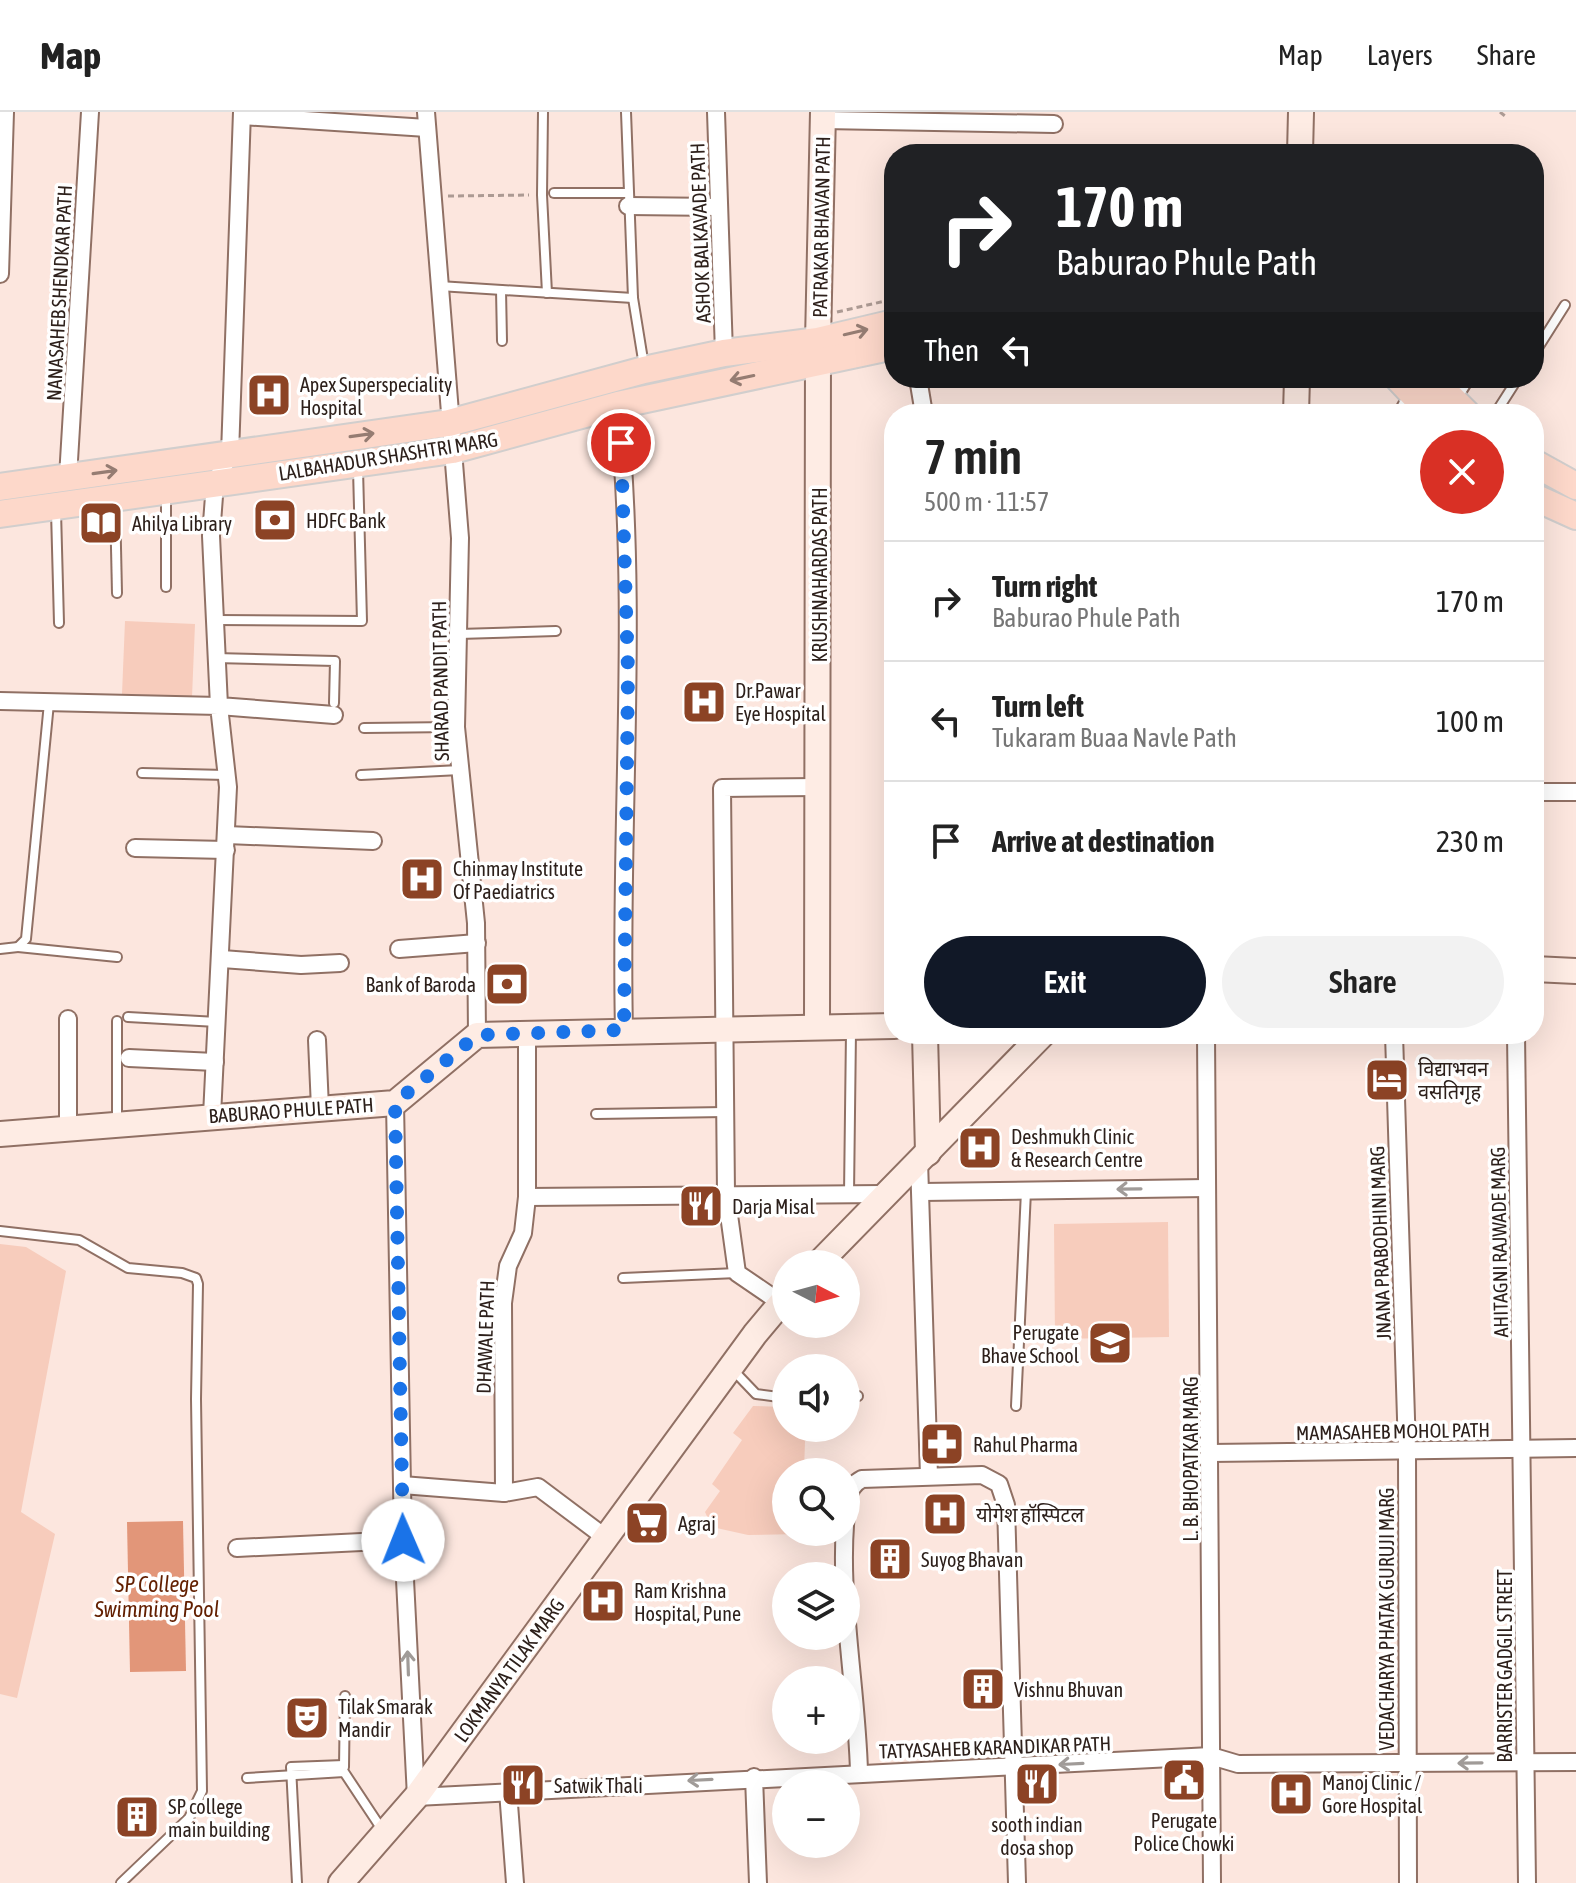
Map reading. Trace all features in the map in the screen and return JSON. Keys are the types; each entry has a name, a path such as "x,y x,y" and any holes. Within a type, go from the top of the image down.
{"main road":[{"name":"LALBAHADUR SHASHTRI MARG","path":"0,514 453,450 818,352 884,327"},
{"name":"LALBAHADUR SHASHTRI MARG","path":"0,487 449,423 644,370 724,353 818,352 884,347"},
{"path":"1411,391 1438,404"},
{"path":"1547,489 1576,516"}],"street":[{"path":"0,274 5,112"},
{"name":"NANASAHEB SHENDKAR PATH","path":"68,477 90,112"},
{"name":"ASHOK BALKAVADE PATH","path":"716,112 724,353"},
{"path":"1300,144 1301,112"},
{"path":"212,1116 222,959 226,775 215,658 211,536 215,483 230,454 242,114 427,120"},
{"path":"823,116 1054,124"},
{"name":"PATRAKAR BHAVAN PATH","path":"818,352 823,116"},
{"name":"SHARAD PANDIT PATH","path":"427,120 460,538 456,727 477,943 477,1035"},
{"path":"628,200 719,207"},
{"name":"KRUSHNAHARDAS PATH","path":"817,1026 818,352"},
{"path":"618,405 624,465 628,671 624,1030"},
{"path":"0,701 334,709"},
{"path":"772,1294 737,1273 726,1193 722,788 818,787"},
{"path":"1544,792 1576,792"},
{"path":"135,848 226,842 373,841"},
{"path":"399,949 477,943"},
{"path":"222,959 301,965 340,963"},
{"path":"1544,969 1576,971"},
{"path":"68,1019 68,1127"},
{"path":"477,1035 884,1026"},
{"name":"BABURAO PHULE PATH","path":"0,1134 395,1103 477,1035"},
{"name":"DHAWALE PATH","path":"504,1493 503,1303 508,1266 523,1233 527,1197 527,1035"},
{"path":"317,1040 320,1108"},
{"path":"925,1044 922,1192 929,1476"},
{"path":"831,1250 1033,1044"},
{"name":"L. B. BHOPATKAR MARG","path":"1206,1044 1212,1883"},
{"name":"JNANA PRABODHINI MARG","path":"1394,1044 1407,1450"},
{"name":"AHITAGNI RAJWADE MARG","path":"1516,1044 1523,1449"},
{"path":"129,1058 215,1062"},
{"path":"395,1103 403,1540 416,1797"},
{"path":"922,1192 1207,1188"},
{"path":"527,1197 885,1194"},
{"name":"LOKMANYA TILAK MARG","path":"341,1883 416,1797 772,1314"},
{"name":"MAMASAHEB MOHOL PATH","path":"1210,1453 1576,1448"},
{"name":"BARRISTER GADGIL STREET","path":"1523,1449 1527,1883"},
{"name":"VEDACHARYA PHATAK GURUJI MARG","path":"1407,1450 1405,1764 1408,1883"},
{"path":"859,1770 847,1564 848,1495 854,1483 862,1479 982,1475 999,1484 1006,1505 1017,1883"},
{"path":"402,1485 504,1493 538,1487 606,1538"},
{"path":"237,1548 403,1540"},
{"name":"TATYASAHEB KARANDIKAR PATH","path":"860,1772 1012,1768 1211,1756 1238,1764 1576,1762"},
{"name":"TATYASAHEB KARANDIKAR PATH","path":"416,1797 772,1776"},
{"path":"754,1777 758,1883"},
{"path":"508,1791 515,1883"}],"lane":[{"path":"543,112 542,195 547,293"},
{"path":"626,112 633,298 644,370"},
{"path":"554,193 628,200"},
{"path":"439,286 633,298"},
{"path":"501,290 502,341"},
{"path":"1544,338 1565,305"},
{"path":"215,620 362,621 358,463"},
{"path":"166,490 166,587"},
{"path":"115,497 117,593"},
{"path":"56,506 59,623"},
{"path":"458,634 556,631"},
{"path":"215,658 335,661 334,709"},
{"path":"18,947 26,939 28,925 49,703"},
{"path":"364,728 456,727"},
{"path":"361,775 461,770"},
{"path":"142,773 226,775"},
{"path":"0,949 18,947 117,957"},
{"path":"128,1017 218,1022"},
{"path":"117,1021 117,1123"},
{"path":"849,1194 851,1027"},
{"path":"596,1114 725,1112"},
{"path":"1016,1406 1026,1191"},
{"path":"0,1231 79,1240 128,1268 182,1273 196,1278 198,1284 196,1399 202,1791 189,1818 121,1883"},
{"path":"623,1278 737,1273"},
{"path":"731,1367 756,1394 772,1396"},
{"path":"345,1696 344,1768 383,1832"},
{"path":"247,1778 344,1768"},
{"path":"292,1774 297,1883"}],"path":[{"path":"1500,112 1505,116"},
{"path":"433,197 542,195"}],"shaded area":[{"path":"125,621 195,624 192,697 122,694"},
{"path":"1168,1222 1169,1337 1055,1339 1054,1224"},
{"path":"0,1244 26,1247 66,1271 21,1512 55,1534 17,1698 0,1694"},
{"path":"753,1406 772,1407 772,1442 805,1442 804,1458 772,1458 772,1535 748,1535 712,1527 705,1512 720,1491 712,1484 742,1440 733,1433"}],"water":[{"name":"SP College Swimming Pool","path":"183,1521 186,1671 130,1672 127,1522"}],"place":[{"name":"Apex Superspeciality Hospital","path":"269,395"},
{"name":"HDFC Bank","path":"275,520"},
{"name":"Ahilya Library","path":"101,523"},
{"name":"Dr.Pawar Eye Hospital","path":"704,702"},
{"name":"Chinmay Institute Of Paediatrics","path":"422,879"},
{"name":"Bank of Baroda","path":"507,984"},
{"name":"विद्याभवन वसतिगृह","path":"1387,1080"},
{"name":"Deshmukh Clinic & Research Centre","path":"980,1148"},
{"name":"Darja Misal","path":"701,1206"},
{"name":"Perugate Bhave School","path":"1110,1343"},
{"name":"Rahul Pharma","path":"942,1444"},
{"name":"योगेश हॉस्पिटल","path":"945,1514"},
{"name":"Agraj","path":"647,1523"},
{"name":"Suyog Bhavan","path":"890,1559"},
{"name":"Ram Krishna Hospital, Pune","path":"603,1601"},
{"name":"Vishnu Bhuvan","path":"983,1689"},
{"name":"Tilak Smarak Mandir","path":"307,1718"},
{"name":"Perugate Police Chowki","path":"1184,1780"},
{"name":"sooth indian dosa shop","path":"1037,1784"},
{"name":"Satwik Thali","path":"523,1785"},
{"name":"Manoj Clinic / Gore Hospital","path":"1291,1794"},
{"name":"SP college main building","path":"137,1817"}],"route":[{"path":"403,1540 395,1103 477,1035 624,1030 622,954 628,671 621,443"}]}
